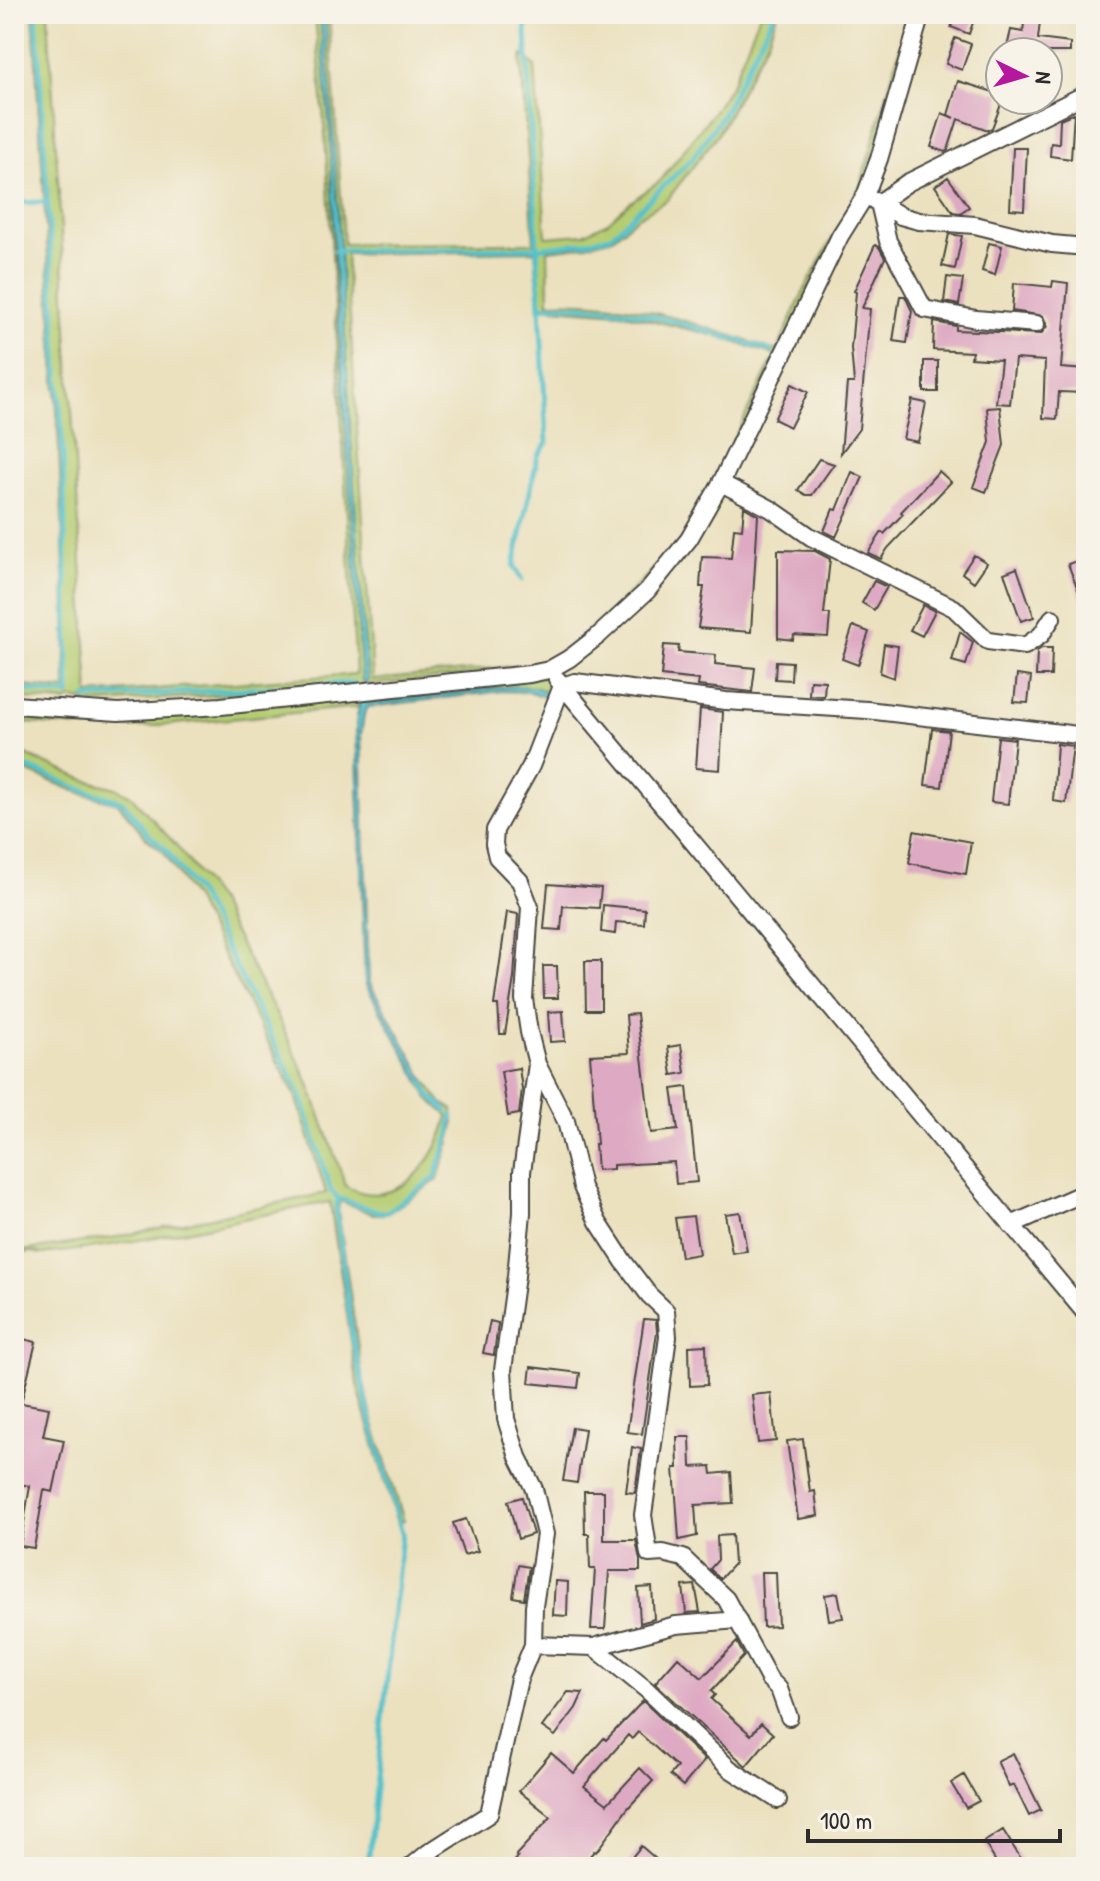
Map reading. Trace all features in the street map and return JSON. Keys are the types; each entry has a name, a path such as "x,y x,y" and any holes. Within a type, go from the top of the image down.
{"street":[{"path":"921,14 879,159 872,200 888,241 924,309 976,319 1036,324"},
{"path":"14,705 118,712 221,706 549,670 598,636 647,591 689,539 721,483 840,236 872,200 1086,94"},
{"path":"872,200 901,216 919,221 975,225 1052,244 1086,247"},
{"path":"721,483 771,509 811,537 954,608 988,641 1025,646 1041,635 1052,618"},
{"path":"549,670 1086,1314"},
{"path":"562,686 575,682 726,701 867,710 1086,736"},
{"path":"562,686 531,766 495,830 494,844 497,857 520,881 530,907 524,999 537,1064 566,1121 582,1187 598,1222 649,1295 666,1311 668,1337 643,1515 645,1546 649,1554 663,1553 683,1558 726,1599 769,1679 779,1689 789,1717"},
{"path":"411,1867 489,1814 519,1679 533,1645 534,1606 545,1534 534,1489 518,1457 506,1419 503,1370 518,1260 522,1172 537,1064"},
{"path":"1011,1225 1086,1192"},
{"path":"533,1645 594,1647 676,1625 738,1620"},
{"path":"594,1647 647,1690 730,1769 778,1800"}],"green space":[{"path":"33,14 48,14 89,694 356,674 325,134 315,14 320,14 330,134 334,251 363,682 368,681 325,14 329,14 344,244 534,243 523,55 535,66 546,237 584,234 608,222 660,181 732,83 760,14 777,14 768,40 718,134 667,200 635,219 613,238 583,246 548,250 549,302 608,304 665,315 777,351 804,290 859,190 910,14 915,14 862,195 835,238 719,481 687,537 657,575 594,634 566,655 527,669 360,686 85,704 84,701 71,699 66,702 14,698 14,685 66,690 58,436","holes":["535,251 539,307 621,313 713,335 775,355 687,535 609,614 547,660 526,665 373,680 346,254"]},
{"path":"548,676 552,683 551,699 549,693 533,688 487,687 367,703 360,700 358,707 143,727 96,728 14,722 14,715 113,720"},
{"path":"14,750 131,796 177,846 216,898 277,1015 309,1084 346,1186 364,1193 382,1193 398,1188 425,1165 443,1133 448,1116 428,1098 419,1080 424,1084 425,1080 442,1103 453,1109 454,1125 437,1180 387,1214 373,1214 340,1201 338,1210 362,1375 404,1521 397,1523 358,1388 330,1202 114,1244 14,1255 14,1252 117,1237 326,1193 297,1099 196,902 163,851 147,839 118,803 77,792 14,766"}],"water":[{"path":"320,14 325,14 368,682 362,682 334,251 330,133"},
{"path":"514,686 535,687 550,693 551,699 531,692 503,691 368,707 364,714 361,734 369,982 425,1085 419,1080 365,983 356,724 360,700 367,703"}],"building":[{"path":"956,14 976,14 969,34 951,27"},
{"path":"1025,14 1041,14 1038,36 1010,36 1011,30 1023,32"},
{"path":"955,38 971,44 962,70 946,64"},
{"path":"1064,42 1070,43 1070,52 1064,52"},
{"path":"958,81 984,89 984,116 997,116 988,130 958,119 945,152 931,147 942,113 954,118 948,115"},
{"path":"1074,113 1071,159 1050,156 1051,143 1059,144 1060,119"},
{"path":"1013,148 1027,148 1024,210 1010,209"},
{"path":"948,177 969,207 960,213 953,212 935,186"},
{"path":"949,234 962,236 955,269 942,266"},
{"path":"989,243 1002,246 995,275 982,271"},
{"path":"875,245 885,258 862,308 870,309 859,429 841,453 847,383 854,383 851,348 854,291"},
{"path":"947,277 963,279 959,305 944,302"},
{"path":"1053,281 1068,283 1061,368 1086,370 1086,393 1059,392 1057,419 1043,418 1045,361 1015,359 1010,404 996,403 1001,360 971,358 972,352 933,350 934,322 956,326 956,330 1041,334 1047,326 1043,316 1012,311 1014,283 1052,287"},
{"path":"900,296 905,296 912,311 907,343 893,341"},
{"path":"924,361 938,361 938,392 924,392"},
{"path":"792,384 808,392 790,427 774,419"},
{"path":"912,400 926,403 918,442 903,439"},
{"path":"1000,407 1004,445 986,492 973,487 990,442 987,408"},
{"path":"819,459 834,464 812,495 806,495 798,490"},
{"path":"939,471 951,482 881,559 868,553 882,532 884,534 903,514 901,512"},
{"path":"852,472 863,477 836,537 824,531 833,509 837,510"},
{"path":"744,507 758,515 751,632 698,628 704,587 700,587 702,557 731,558 734,528 742,529"},
{"path":"778,550 815,551 830,559 824,614 830,614 828,637 794,635 793,640 778,638"},
{"path":"974,555 987,563 974,582 962,573"},
{"path":"1082,559 1086,569 1085,608 1068,564"},
{"path":"1017,568 1034,617 1021,621 1004,573"},
{"path":"874,581 887,587 874,610 862,603"},
{"path":"923,605 935,611 922,636 910,630"},
{"path":"853,626 869,632 858,665 842,659"},
{"path":"960,632 973,642 966,665 952,661"},
{"path":"884,644 898,646 894,678 880,673"},
{"path":"664,645 679,646 678,652 716,655 715,664 755,668 752,692 698,686 699,680 661,676"},
{"path":"1052,648 1051,676 1036,676 1037,651"},
{"path":"776,661 792,662 791,680 775,679"},
{"path":"1017,675 1031,677 1028,703 1014,702"},
{"path":"810,680 825,681 824,696 809,695"},
{"path":"700,709 723,712 720,770 696,768"},
{"path":"932,729 949,731 942,787 925,785"},
{"path":"998,737 1015,739 1008,804 991,802"},
{"path":"1057,744 1073,746 1066,803 1053,801"},
{"path":"914,831 971,842 966,874 909,863"},
{"path":"548,884 601,888 599,908 563,906 561,930 544,929"},
{"path":"603,905 645,909 644,924 616,922 615,934 601,932"},
{"path":"507,912 518,914 514,978 505,1034 500,1034 498,1005 494,1005"},
{"path":"585,961 601,961 601,1010 586,1010"},
{"path":"543,966 557,966 558,998 544,998"},
{"path":"563,1011 565,1041 550,1042 548,1012"},
{"path":"637,1014 651,1133 678,1130 672,1089 687,1087 697,1182 676,1184 674,1162 613,1165 613,1169 597,1170 590,1055 629,1053 626,1015"},
{"path":"681,1045 685,1073 672,1075 668,1047"},
{"path":"519,1068 522,1089 519,1114 508,1116 501,1071"},
{"path":"740,1212 747,1251 732,1253 725,1214"},
{"path":"693,1216 699,1254 681,1257 675,1218"},
{"path":"644,1319 656,1320 657,1332 642,1434 627,1432"},
{"path":"490,1321 498,1323 494,1355 483,1353"},
{"path":"19,1338 36,1342 21,1403 49,1408 43,1436 64,1440 53,1492 44,1490 34,1548 20,1546 30,1486 14,1483 14,1360"},
{"path":"706,1345 707,1385 690,1386 689,1346"},
{"path":"531,1367 580,1373 578,1388 529,1383"},
{"path":"771,1393 776,1441 758,1443 752,1395"},
{"path":"572,1427 585,1429 577,1483 563,1481"},
{"path":"677,1437 690,1437 691,1467 711,1466 712,1474 731,1472 733,1503 695,1505 697,1536 679,1540 674,1468 678,1468"},
{"path":"803,1439 810,1492 815,1491 818,1516 798,1519 787,1441"},
{"path":"632,1447 641,1449 635,1493 626,1492"},
{"path":"584,1491 604,1491 604,1540 636,1540 640,1560 640,1571 609,1571 605,1629 591,1629 595,1569 590,1569 589,1534 585,1534"},
{"path":"522,1497 533,1534 518,1539 508,1501"},
{"path":"466,1519 478,1551 464,1555 453,1523"},
{"path":"732,1535 734,1564 720,1579 710,1569 718,1560 717,1536"},
{"path":"518,1565 529,1567 524,1599 513,1597"},
{"path":"761,1572 776,1572 778,1626 763,1627"},
{"path":"555,1581 568,1582 567,1616 553,1615"},
{"path":"695,1585 700,1612 686,1613 683,1586"},
{"path":"652,1587 654,1619 640,1623 638,1588"},
{"path":"838,1593 843,1618 829,1620 825,1595"},
{"path":"737,1642 744,1656 711,1691 715,1695 711,1699 751,1735 761,1723 773,1734 746,1766 655,1683 678,1657 702,1678"},
{"path":"568,1692 583,1693 555,1736 542,1727"},
{"path":"643,1701 705,1760 683,1786 670,1775 677,1767 638,1732 632,1739 628,1735 584,1786 607,1804 640,1768 653,1781 628,1808 596,1852 581,1867 510,1867 518,1857 516,1855 551,1817 519,1791 551,1753 574,1773 604,1738 606,1740"},
{"path":"1013,1753 1041,1810 1029,1816 1014,1785 1009,1787 997,1761"},
{"path":"964,1775 979,1801 966,1808 951,1783"},
{"path":"1003,1830 1026,1867 999,1867 984,1842"},
{"path":"641,1846 656,1859 649,1867 624,1867"}],"waterway":[{"path":"14,689 69,695 63,456 36,14"},
{"path":"522,580 514,566 538,455 547,443 525,14"},
{"path":"335,251 537,248 583,243 611,236 692,159 722,116 774,14"},
{"path":"14,203 46,202"},
{"path":"542,306 629,312 686,325 771,351"},
{"path":"86,698 354,683"},
{"path":"14,762 122,802 166,850 202,900 301,1097 331,1191 338,1198 336,1210 353,1341 371,1422 402,1533 368,1866"},
{"path":"423,1082 429,1095 447,1111"},
{"path":"338,1198 387,1212 435,1178 450,1133 452,1115"}]}
